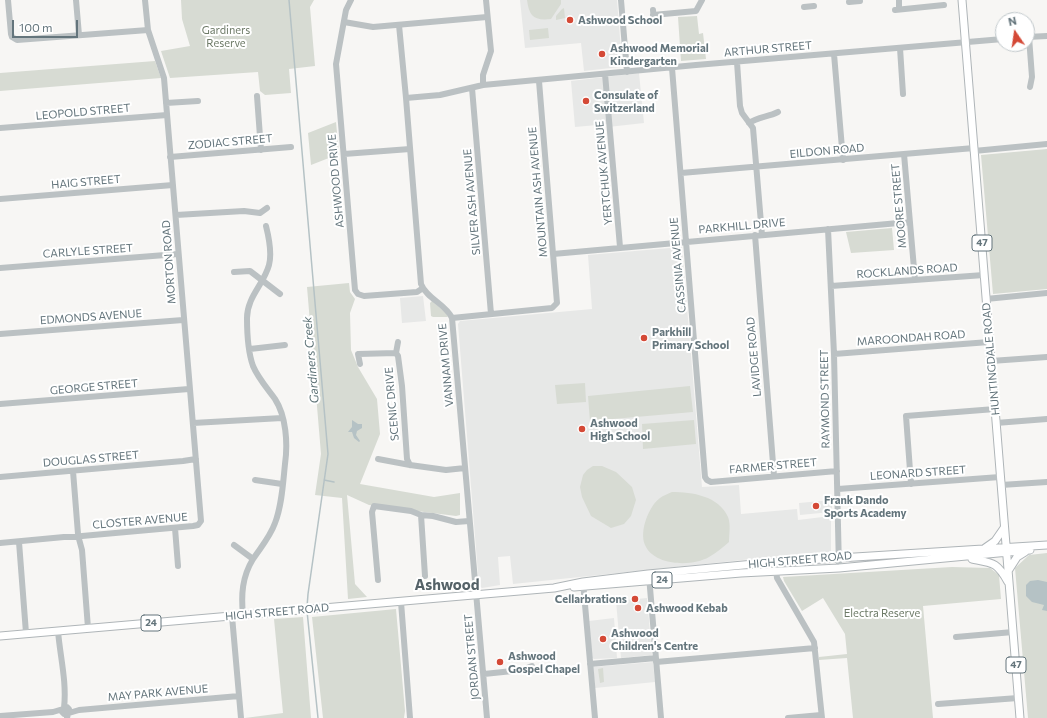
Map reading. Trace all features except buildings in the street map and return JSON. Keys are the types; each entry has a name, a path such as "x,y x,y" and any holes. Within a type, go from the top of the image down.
{"main road":[{"name":"HUNTINGDALE ROAD","path":"962,0 1020,718"},
{"path":"983,549 995,541 1004,528"},
{"name":"HIGH STREET ROAD","path":"649,578 839,568 964,557 1047,544"},
{"name":"HIGH STREET ROAD","path":"0,636 554,588 776,562 983,549 1027,551 1047,549"},
{"path":"1008,572 1017,557 1027,551"},
{"path":"964,557 994,564 998,567 1009,584"}],"street":[{"path":"8,0 11,34 15,39 19,40 148,30"},
{"path":"76,0 79,35"},
{"name":"MORTON ROAD","path":"145,0 148,30 164,78 176,215 183,320 201,518 199,524"},
{"name":"ASHWOOD DRIVE","path":"351,0 346,10 336,64 355,290 358,294 364,296 416,292 423,288"},
{"path":"483,85 483,75 491,51 486,0"},
{"path":"621,0 627,72"},
{"path":"653,15 696,11 702,0"},
{"path":"899,0 897,9 944,5"},
{"path":"344,22 373,27 487,17"},
{"path":"399,25 423,288"},
{"path":"1035,37 1047,36"},
{"name":"ARTHUR STREET","path":"406,98 440,95 483,85 995,41"},
{"path":"900,48 903,94"},
{"path":"1030,52 1032,77 1030,87"},
{"path":"834,54 843,160"},
{"path":"737,62 740,106 742,113 753,128 762,235"},
{"name":"CASSINIA AVENUE","path":"672,68 706,476 711,482"},
{"name":"YERTCHUK AVENUE","path":"605,74 620,247"},
{"name":"MOUNTAIN ASH AVENUE","path":"491,314 552,308 557,303 539,81"},
{"name":"SILVER ASH AVENUE","path":"472,88 491,314"},
{"path":"257,96 261,150"},
{"path":"166,104 198,101"},
{"path":"749,123 756,118 771,116 778,112"},
{"name":"LEOPOLD STREET","path":"0,128 167,115"},
{"name":"EILDON ROAD","path":"681,173 904,154 1047,144"},
{"name":"ZODIAC STREET","path":"170,157 290,147"},
{"path":"344,154 410,149"},
{"name":"MOORE STREET","path":"904,154 915,280"},
{"name":"HAIG STREET","path":"0,199 173,185"},
{"path":"176,215 244,211 260,213 267,208"},
{"path":"243,615 243,586 247,570 269,537 275,522 282,484 286,445 285,429 276,400 257,375 253,365 250,349 247,316 251,299 262,280 270,260 265,223 260,213"},
{"name":"PARKHILL DRIVE","path":"553,254 910,222"},
{"name":"RAYMOND STREET","path":"828,229 834,354 839,568"},
{"name":"LAVIDGE ROAD","path":"755,235 774,476"},
{"name":"CARLYLE STREET","path":"0,268 178,254"},
{"path":"234,272 250,271 280,294"},
{"name":"ROCKLANDS ROAD","path":"831,286 984,275"},
{"name":"VANNAM DRIVE","path":"423,288 448,312 452,318 476,595"},
{"path":"986,299 1047,293"},
{"path":"452,318 491,314"},
{"name":"EDMONDS AVENUE","path":"0,334 183,320"},
{"name":"SCENIC DRIVE","path":"398,342 396,353 398,356 402,386 407,459 410,465"},
{"name":"MAROONDAH ROAD","path":"834,354 990,342"},
{"path":"250,349 285,346"},
{"path":"360,364 358,354 396,353"},
{"path":"991,361 1047,357"},
{"name":"GEORGE STREET","path":"0,404 189,389"},
{"path":"911,484 906,416 995,409"},
{"path":"193,424 282,416"},
{"path":"996,423 1047,419"},
{"path":"378,458 410,465 446,470 465,468"},
{"name":"DOUGLAS STREET","path":"0,477 196,460"},
{"path":"73,471 79,536 82,550 88,628"},
{"name":"FARMER STREET","path":"711,482 837,471"},
{"name":"LEONARD STREET","path":"838,488 1000,477"},
{"path":"255,480 282,484"},
{"path":"1001,486 1047,482"},
{"path":"378,580 372,512 374,506 411,511 421,516 433,516 456,522 469,522"},
{"path":"421,516 425,576"},
{"name":"CLOSTER AVENUE","path":"0,543 175,528 199,524"},
{"path":"175,528 178,566"},
{"path":"18,542 26,634"},
{"path":"234,545 253,559"},
{"path":"776,562 777,578 814,642 821,717 788,718"},
{"path":"649,578 661,718"},
{"path":"583,585 595,718"},
{"name":"JORDAN STREET","path":"476,595 487,718"},
{"path":"402,602 410,718"},
{"path":"232,616 241,718"},
{"path":"59,631 66,712"},
{"path":"956,637 1013,632"},
{"path":"590,664 815,648"},
{"path":"484,674 522,670 532,666"},
{"name":"MAY PARK AVENUE","path":"0,716 66,712 239,696"},
{"path":"938,704 1018,698"}],"shaded area":[{"name":"Ashwood School","path":"520,0 617,0 622,64 620,67 584,71 581,43 525,48"},
{"path":"639,73 644,123 608,127 608,124 575,127 571,81"},
{"name":"Ashwood High School","path":"682,247 702,487 739,485 741,514 797,509 798,520 831,516 831,552 513,584 510,556 498,557 500,585 482,588 479,586 458,324 460,321 592,309 588,255"},
{"path":"423,296 426,321 402,323 400,298"},
{"path":"352,420 358,424 362,424 362,428 357,431 356,435 360,441 359,442 354,438 352,432 348,432 352,427"},
{"name":"Frank Dando Sports Academy","path":"832,500 831,512 800,515 799,503"},
{"path":"1038,580 1047,582 1047,611 1042,610 1044,605 1032,602 1026,596 1026,585 1030,581"},
{"path":"647,598 652,655 621,658 616,601"},
{"name":"Ashwood Children's Centre","path":"614,618 617,658 592,658 589,621"},
{"path":"653,662 655,682 595,688 593,667"}],"green space":[{"name":"Gardiners Reserve","path":"181,0 314,0 310,7 315,66 289,69 291,93 265,95 260,91 258,72 170,78 161,51 190,46 182,19"},
{"path":"527,0 561,0 561,4 551,19 540,19 531,14"},
{"path":"564,8 565,18 556,20 556,16"},
{"path":"697,16 699,34 703,33 706,59 681,61 678,17"},
{"path":"548,28 549,38 530,40 529,30"},
{"path":"155,61 161,78 0,91 0,73"},
{"path":"336,122 339,154 311,165 308,133"},
{"path":"1047,149 1047,289 993,294 981,155"},
{"path":"892,228 894,250 851,253 846,232"},
{"path":"349,283 350,292 355,299 350,313 351,350 358,367 377,399 380,434 360,484 434,497 460,493 460,515 456,516 369,505 347,495 355,584 367,597 348,599 342,498 315,495 321,454 307,287"},
{"path":"432,301 446,313 448,317 431,316 430,303"},
{"path":"585,383 586,402 557,404 555,385"},
{"path":"690,386 693,412 590,421 588,396"},
{"path":"694,420 696,444 643,449 642,424"},
{"path":"593,466 602,466 616,472 632,487 636,500 631,516 624,524 611,528 591,516 582,497 580,487 583,475"},
{"path":"672,492 696,494 718,504 724,510 729,520 729,542 709,557 693,562 674,563 665,561 656,557 650,552 643,539 646,519 656,502"},
{"path":"1047,553 1047,718 1028,718 1015,568 1029,555"},
{"name":"Electra Reserve","path":"952,567 990,568 999,575 1001,599 923,606 933,718 853,718 847,658 819,660 819,657 847,654 845,634 823,598 802,611 783,577"},
{"path":"396,609 405,711 404,718 323,718 312,617"},
{"path":"303,617 311,718 245,718 283,713 274,619"},
{"path":"603,668 604,682 600,683 598,669"}],"waterway":[{"name":"Gardiners Creek","path":"289,0 328,454 307,607"},
{"path":"324,480 334,482"},
{"name":"Gardiners Creek","path":"307,611 318,718"}],"place":[{"name":"Ashwood School","path":"570,20"},
{"name":"Ashwood Memorial Kindergarten","path":"602,54"},
{"name":"Consulate of Switzerland","path":"586,101"},
{"name":"Parkhill Primary School","path":"644,338"},
{"name":"Ashwood High School","path":"582,429"},
{"name":"Frank Dando Sports Academy","path":"816,506"},
{"name":"Cellarbrations","path":"635,599"},
{"name":"Ashwood Kebab","path":"638,608"},
{"name":"Ashwood Children's Centre","path":"603,639"},
{"name":"Ashwood Gospel Chapel","path":"500,662"}],"district":[{"name":"Ashwood","path":"447,585"}]}
